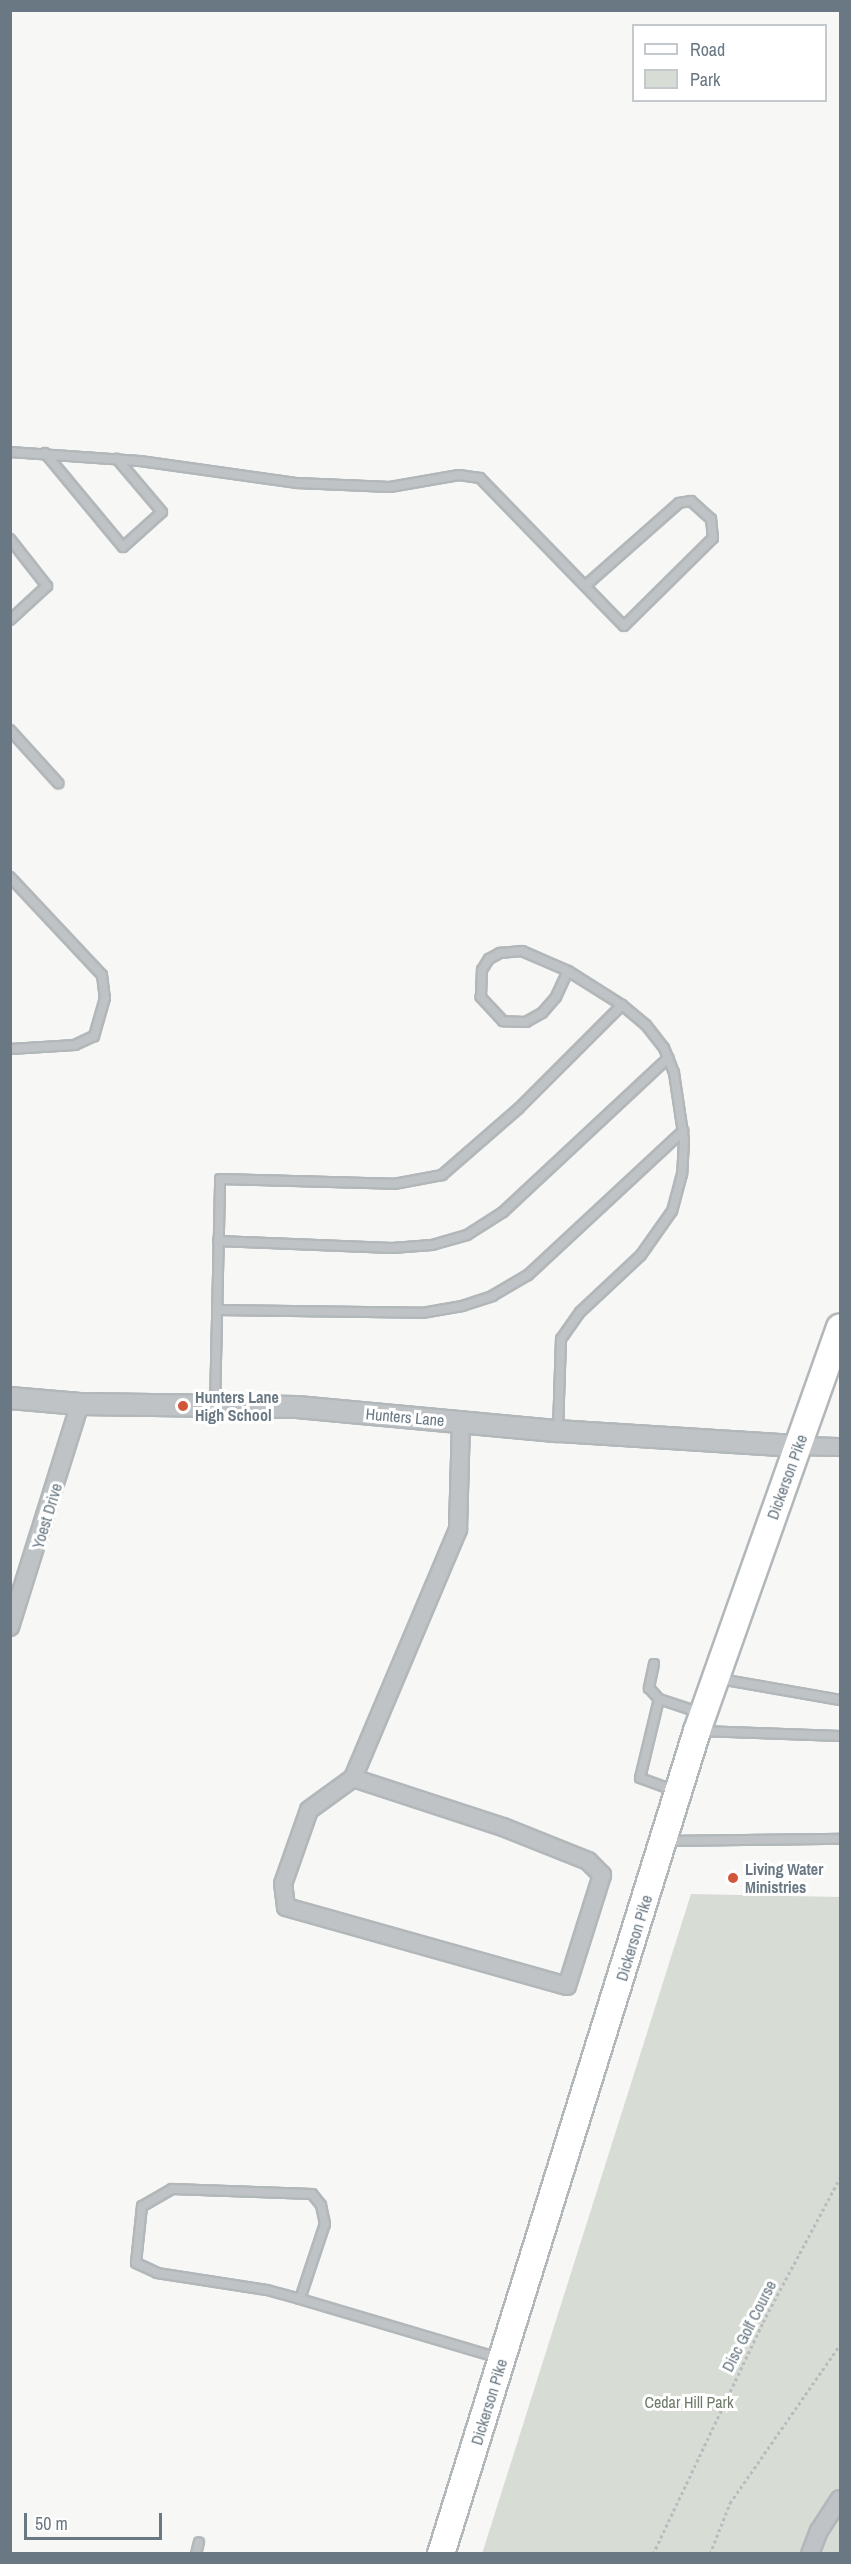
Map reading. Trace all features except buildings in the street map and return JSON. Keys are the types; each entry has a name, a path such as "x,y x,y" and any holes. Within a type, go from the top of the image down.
{"main road":[{"name":"Dickerson Pike","path":"441,2553 701,1723 840,1328"}],"street":[{"name":"Hunters Lane","path":"10,1398 80,1404 297,1407 558,1431 798,1446"},
{"name":"Yoest Drive","path":"10,1627 80,1404"},
{"path":"353,1778 503,1827 588,1861 602,1875 567,1986 286,1906 283,1884 309,1810 353,1778 458,1529 461,1422"},
{"path":"798,1446 840,1447"},
{"path":"810,2553 819,2530 840,2499"}],"lane":[{"path":"10,452 117,459 297,483 390,488 459,475 480,478 585,586 624,626 713,538 711,519 691,501 679,503 585,586"},
{"path":"45,453 123,547 162,512 117,459"},
{"path":"10,538 47,586 10,620"},
{"path":"10,730 58,783"},
{"path":"10,877 102,975 105,999 94,1036 75,1045 10,1049"},
{"path":"558,1431 561,1339 580,1312 641,1255 672,1211 682,1174 683,1131 674,1073 668,1058 646,1025 622,1005 568,971 522,951 500,953 489,959 482,970 481,997 503,1021 526,1022 542,1013 556,997 568,971"},
{"path":"215,1406 220,1179 394,1184 442,1175 518,1109 622,1005"},
{"path":"218,1241 392,1248 432,1245 467,1234 503,1212 668,1058"},
{"path":"217,1310 422,1313 462,1306 492,1296 528,1275 683,1131"},
{"path":"654,1664 649,1688 659,1699 701,1723 840,1736"},
{"path":"716,1678 840,1700"},
{"path":"659,1699 640,1778 679,1791"},
{"path":"664,1841 840,1839"},
{"path":"300,2299 325,2224 321,2205 312,2194 172,2189 142,2206 136,2263 157,2273 267,2290 502,2359"},
{"path":"196,2553 199,2542"}],"path":[{"name":"Disc Golf Course","path":"652,2553 763,2322 840,2178"},
{"path":"710,2553 729,2503 840,2345"}],"green space":[{"name":"Cedar Hill Park","path":"691,1894 840,1897 840,2553 482,2554"}],"place":[{"name":"Hunters Lane High School","path":"183,1406"},
{"name":"Living Water Ministries","path":"733,1878"}]}
